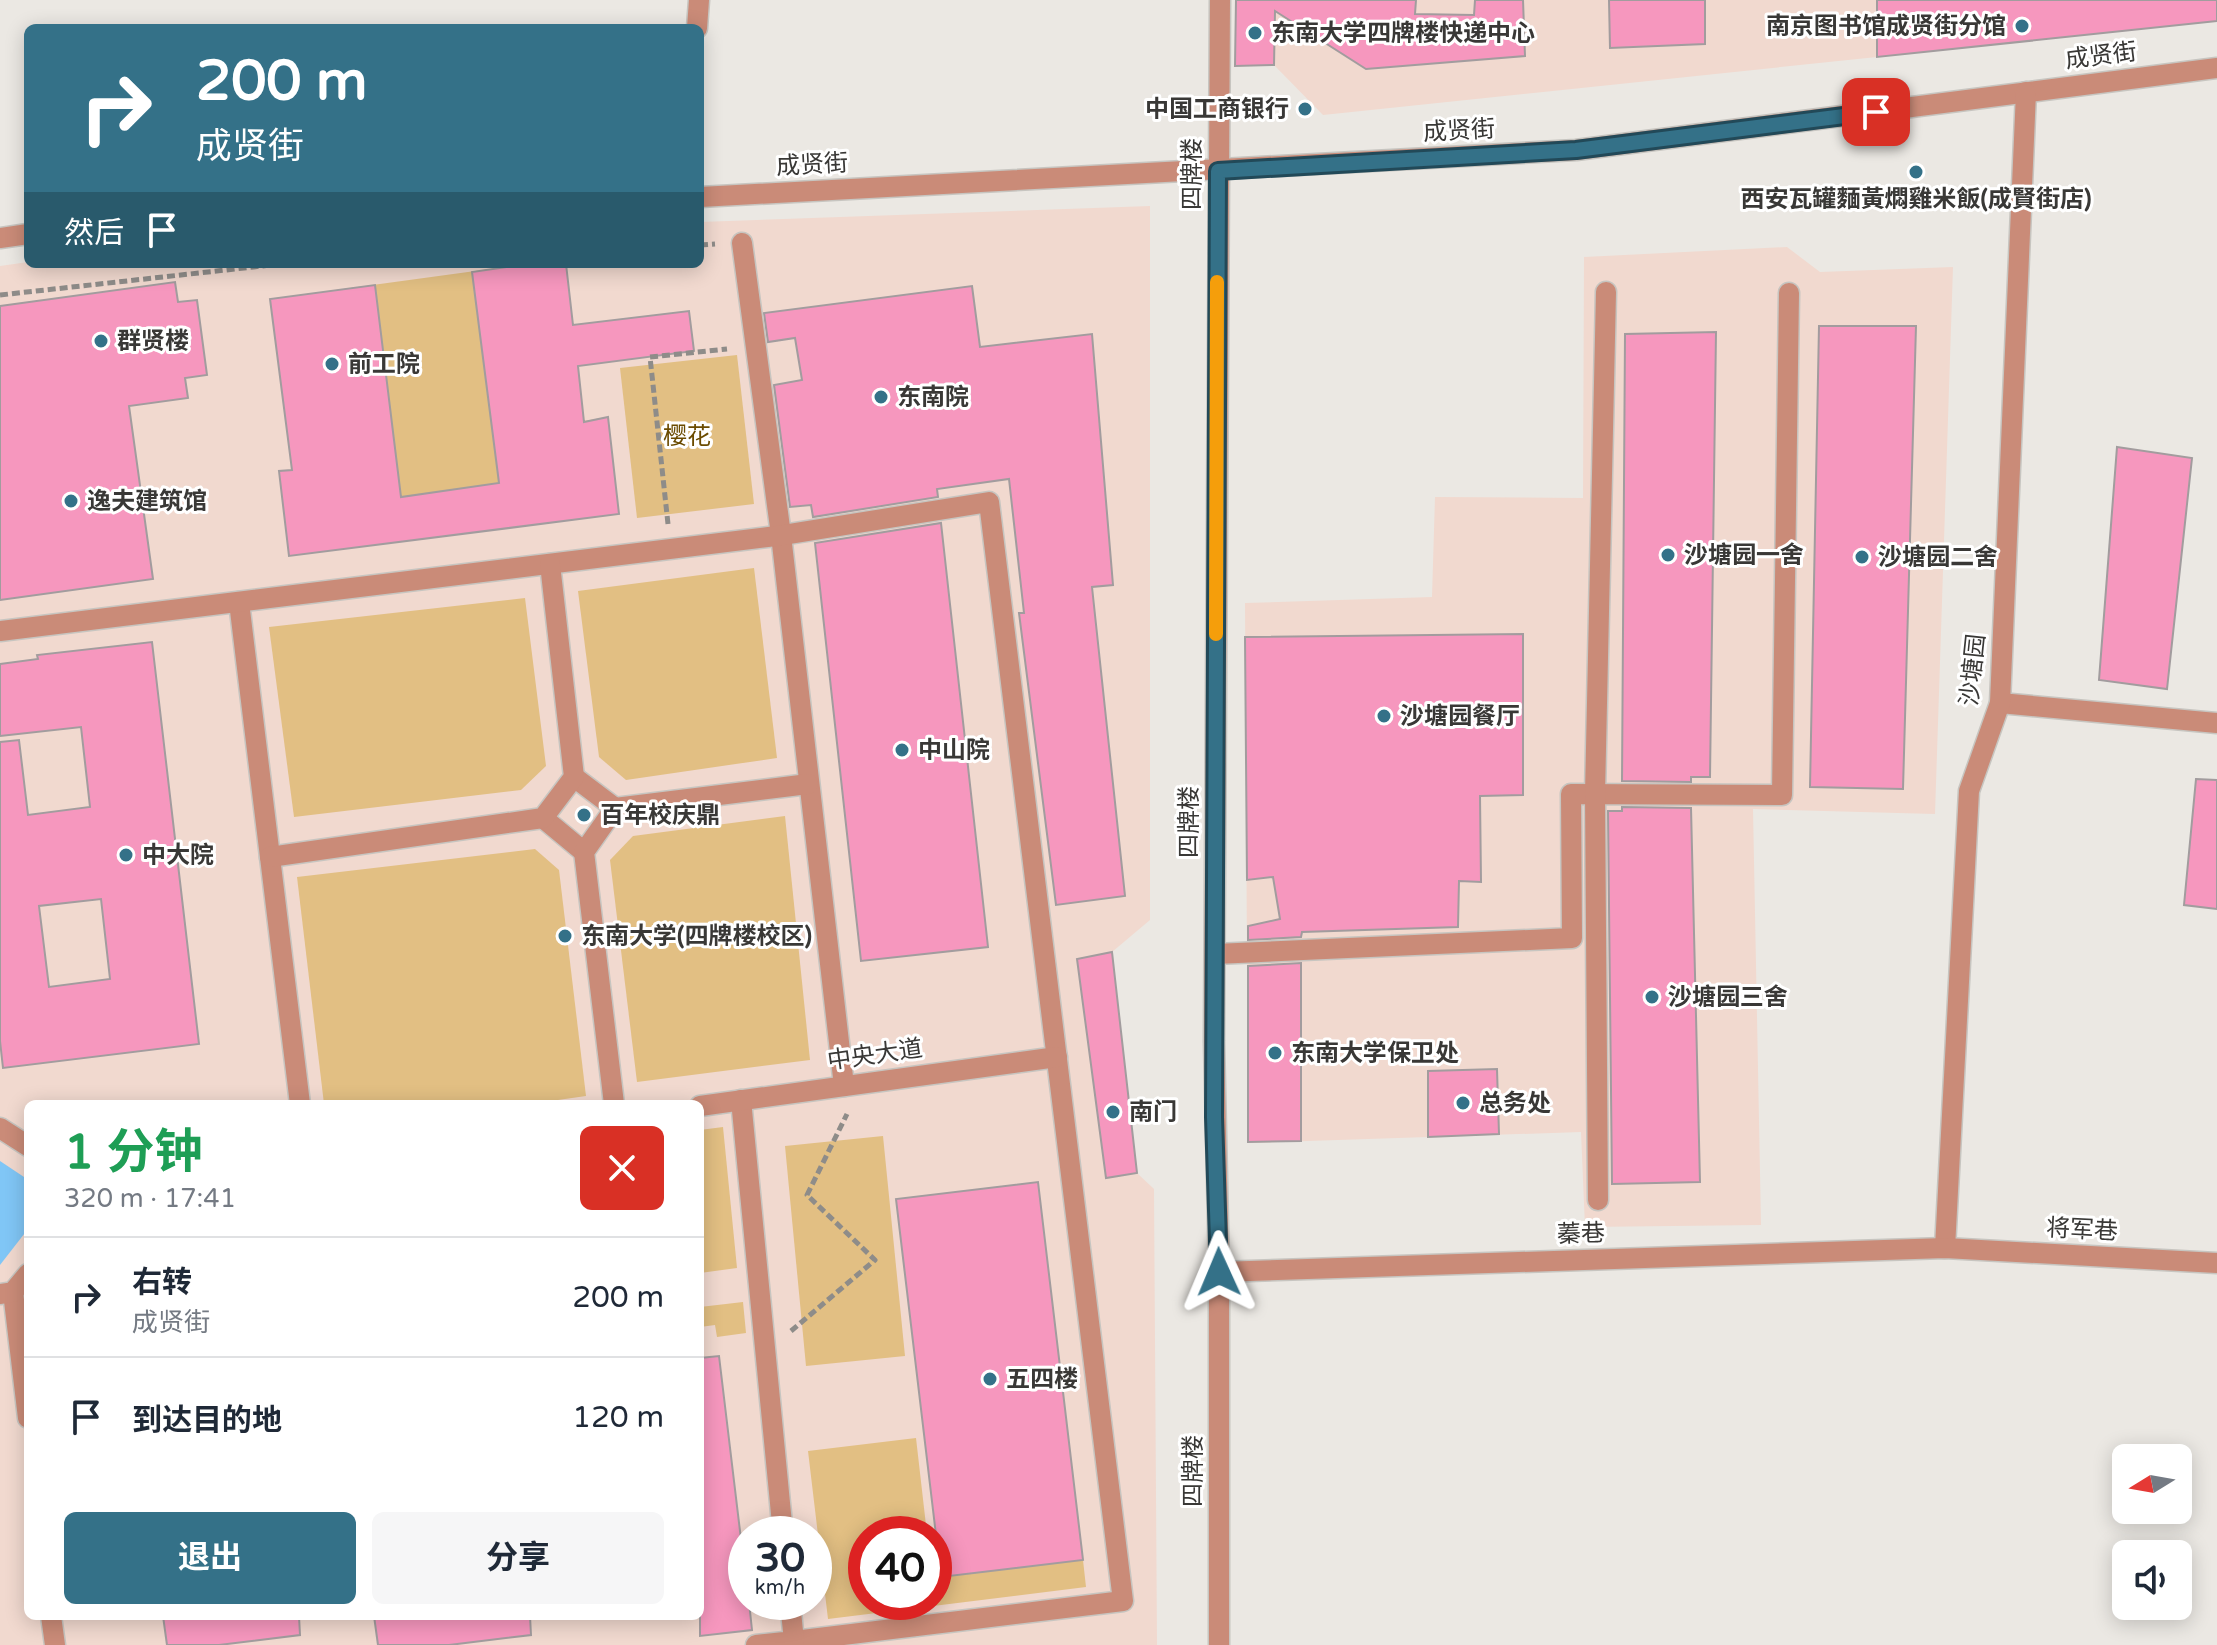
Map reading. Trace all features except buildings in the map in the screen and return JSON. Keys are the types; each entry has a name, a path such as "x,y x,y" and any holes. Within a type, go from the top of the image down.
{"street":[{"path":"697,24 699,0"},
{"name":"四牌楼","path":"1219,1645 1219,1272 1214,1117 1220,0"},
{"name":"成贤街","path":"704,197 1576,150 2217,68"},
{"name":"沙塘园","path":"1945,1248 1969,791 2000,703 2026,92"},
{"path":"0,238 24,235"},
{"path":"742,243 781,535 808,784 853,1084"},
{"path":"1598,1200 1595,794 1606,292"},
{"path":"1215,954 1572,938 1571,794 1782,795 1789,293"},
{"path":"0,631 781,535 989,502 1123,1601 756,1645"},
{"path":"270,857 543,818 574,777 550,564"},
{"path":"239,602 300,1100"},
{"path":"2000,703 2217,723"},
{"path":"574,777 615,808 808,784"},
{"path":"614,1100 584,852 615,808"},
{"path":"543,818 584,852"},
{"name":"中央大道","path":"704,1105 1057,1057"},
{"path":"741,1100 781,1516"},
{"path":"0,1128 24,1143"},
{"name":"将军巷","path":"1945,1248 2217,1263"},
{"name":"蓁巷","path":"1219,1272 1945,1248"},
{"path":"24,1278 7,1293 24,1394"},
{"path":"52,1620 55,1645"},
{"path":"792,1620 794,1641"}],"path":[{"path":"0,295 244,268"},
{"path":"671,549 650,357 755,346"},
{"path":"765,1352 875,1260 807,1195 853,1084"}],"shaded area":[{"path":"1275,0 1877,0 1877,57 1323,115 1274,65"},
{"name":"东南大学(四牌楼校区)","path":"1150,206 1150,920 1112,952 1137,1173 1154,1189 1157,1645 0,1645 0,266 24,263 24,268 704,268 704,222"},
{"path":"1787,247 1820,272 1953,267 1935,814 1753,809 1761,1225 1585,1227 1581,1132 1248,1143 1245,603 1432,597 1435,497 1583,498 1584,257"}],"green space":[{"name":"前工院","path":"497,268 566,268 584,421 608,417 619,514 289,556 279,471 292,470 270,299"},
{"name":"樱花","path":"737,355 754,504 637,518 620,368"},
{"path":"754,568 777,758 626,780 599,757 578,591"},
{"path":"525,598 546,766 521,790 294,817 269,627"},
{"path":"785,816 810,1060 637,1082 610,860 633,836"},
{"path":"535,849 559,870 586,1096 558,1100 324,1100 297,877"},
{"path":"723,1127 737,1268 704,1272 704,1129"},
{"path":"883,1136 905,1356 806,1366 785,1146"},
{"path":"743,1302 746,1333 717,1337 715,1325 704,1326 704,1307"},
{"path":"916,1438 925,1516 848,1516 848,1617 832,1619 832,1516 816,1516 808,1451"},
{"path":"1083,1560 1086,1587 952,1604 952,1576"}],"water":[{"path":"0,1161 24,1177 24,1234 0,1265"}],"slow traffic":[{"path":"1216,634 1217,282"}],"place":[{"name":"南京图书馆成贤街分馆","path":"2022,26"},
{"name":"东南大学四牌楼快递中心","path":"1255,33"},
{"name":"中国工商银行","path":"1305,109"},
{"name":"西安瓦罐麵黃燜雞米飯(成賢街店)","path":"1916,172"},
{"name":"群贤楼","path":"101,341"},
{"name":"前工院","path":"332,364"},
{"name":"东南院","path":"881,397"},
{"name":"逸夫建筑馆","path":"71,501"},
{"name":"沙塘园一舍","path":"1668,555"},
{"name":"沙塘园二舍","path":"1862,557"},
{"name":"沙塘园餐厅","path":"1384,716"},
{"name":"中山院","path":"902,750"},
{"name":"百年校庆鼎","path":"584,815"},
{"name":"中大院","path":"126,855"},
{"name":"东南大学(四牌楼校区)","path":"565,936"},
{"name":"沙塘园三舍","path":"1652,997"},
{"name":"东南大学保卫处","path":"1275,1053"},
{"name":"总务处","path":"1463,1103"},
{"name":"南门","path":"1113,1112"},
{"name":"五四楼","path":"990,1379"}],"route":[{"path":"1219,1272 1214,1117 1218,171 1576,150 1876,112"}]}
